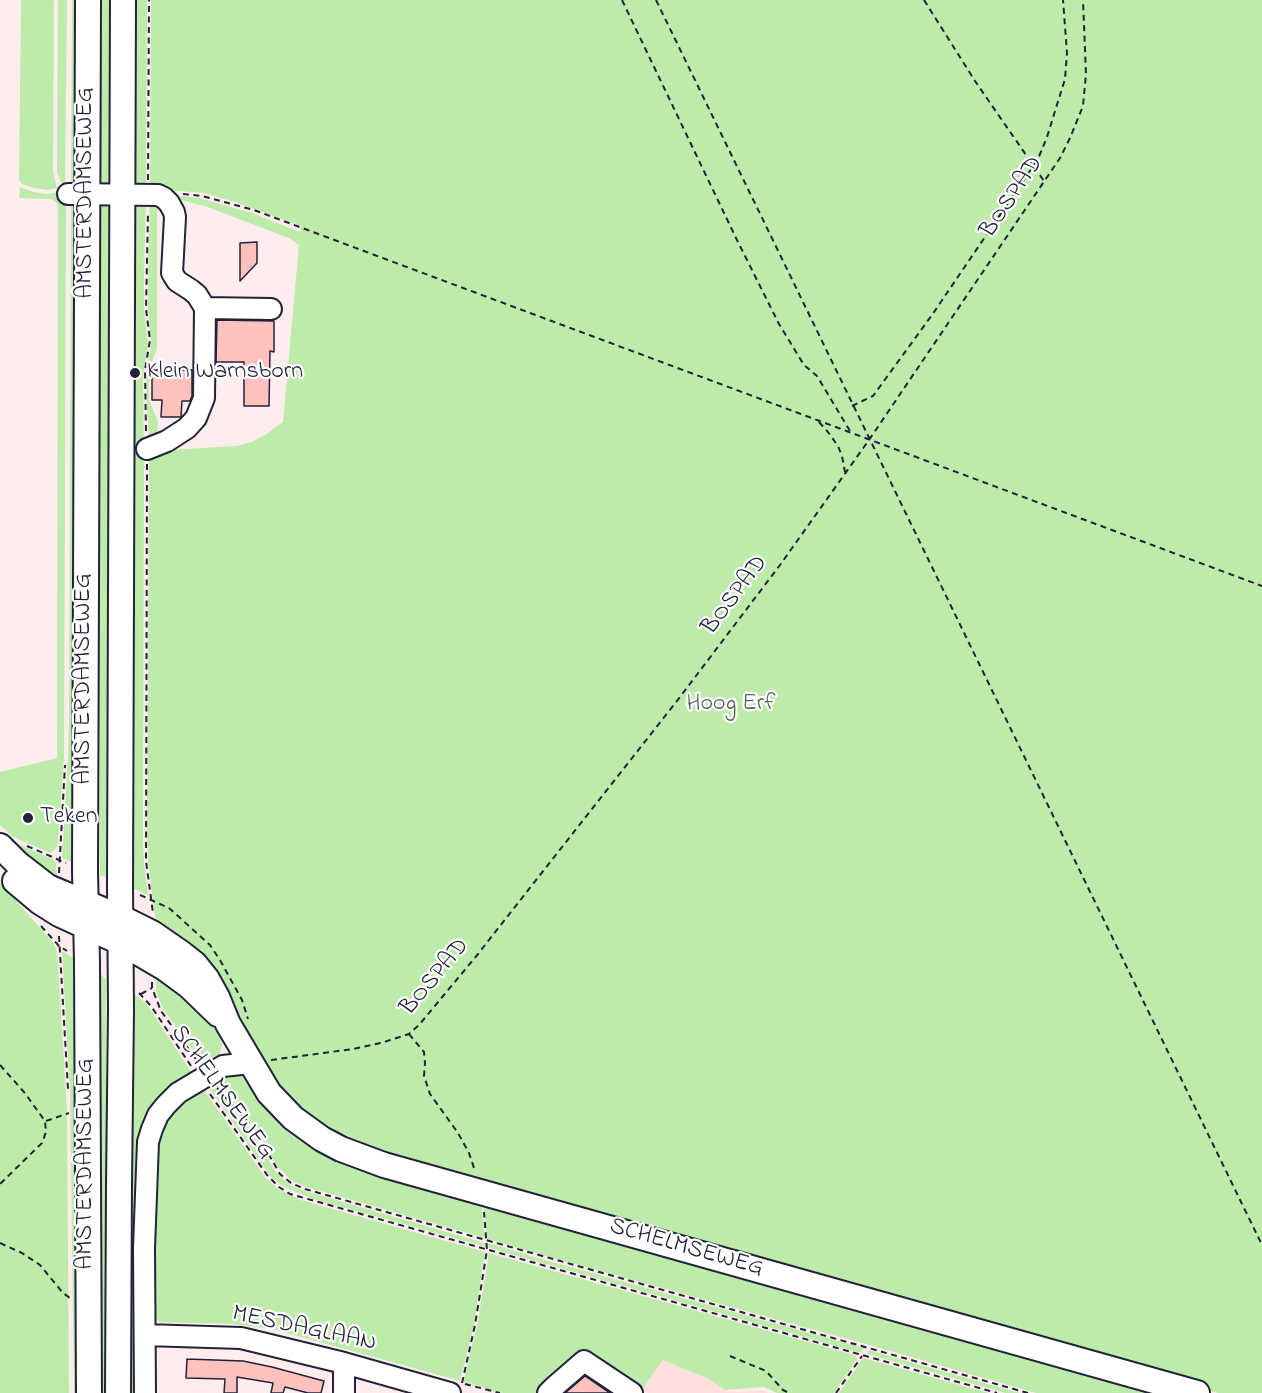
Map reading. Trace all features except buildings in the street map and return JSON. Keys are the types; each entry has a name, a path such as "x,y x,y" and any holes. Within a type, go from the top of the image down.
{"main road":[{"name":"AMSTERDAMSEWEG","path":"88,0 78,195 76,757 87,963 89,1393"},
{"name":"AMSTERDAMSEWEG","path":"118,1393 123,0"},
{"name":"SCHELMSEWEG","path":"0,846 40,881 59,903 85,926 120,942 179,977 228,1024"},
{"name":"SCHELMSEWEG","path":"0,864 26,891 59,903 85,902 120,916 152,933 195,964 207,979 228,1024 269,1093 293,1118 322,1139 341,1149 384,1165 1197,1393"}],"street":[{"path":"78,195 153,195 169,203 177,218 172,273 177,281 197,295 205,308 204,398 196,418 187,428 167,441 147,449"},
{"path":"205,308 271,309"},
{"path":"145,1393 144,1248 148,1142 152,1128 158,1115 178,1093 223,1066 250,1063"},
{"name":"MESDAGLAAN","path":"145,1335 241,1338 456,1388"},
{"path":"548,1393 584,1361 632,1393"},
{"path":"344,1363 344,1393"}],"path":[{"path":"149,0 153,195 146,309 150,340 145,370 147,449 146,850 152,900"},
{"path":"622,0 779,324 804,365 817,376 850,433"},
{"path":"656,0 1262,1245"},
{"path":"924,0 975,81 1044,181"},
{"path":"852,406 873,396 932,315 1038,159 1065,79 1063,0"},
{"name":"BOSPAD","path":"250,1063 353,1049 409,1034 478,954 680,697 780,565 869,440 1060,158 1083,106 1086,74 1083,0"},
{"path":"153,195 202,196 254,210 1262,586"},
{"path":"817,420 838,446 845,473"},
{"name":"AMSTERDAMSEWEG","path":"68,1090 59,946 60,860 76,757"},
{"name":"SCHELMSEWEG","path":"141,994 152,988 161,1011 267,1175 290,1194 997,1393"},
{"path":"409,1034 424,1052 424,1076 430,1094 452,1124 469,1153 480,1192 484,1218 488,1250 475,1325 456,1388"},
{"path":"0,1065 45,1121 46,1132 42,1143 1,1183"},
{"name":"SCHELMSEWEG","path":"204,1077 213,1083 247,1121 280,1174 291,1183 305,1189 1028,1393"},
{"path":"45,1121 69,1113"},
{"path":"0,1243 22,1253 40,1265 63,1293 71,1298"},
{"path":"836,1393 863,1355"},
{"path":"730,1356 766,1371 783,1390 789,1393"}],"shaded area":[{"path":"663,1360 709,1379 729,1392 763,1391 769,1393 648,1393 642,1389"}],"green space":[{"path":"21,0 54,0 53,172 57,188 47,190 22,184 19,180"},
{"path":"58,0 67,0 65,187 57,172"},
{"path":"72,0 81,0 80,190 71,190"},
{"path":"95,0 116,0 114,189 97,192"},
{"path":"136,0 147,0 146,192 135,191"},
{"name":"Hoog Erf","path":"151,0 1262,0 1262,1393 1218,1393 369,1153 309,1118 278,1085 261,1059 223,989 156,924 147,838 149,451 237,446 252,442 283,422 299,245 291,239 205,206 168,197 199,198 252,213 300,232 301,226 204,193 150,191"},
{"path":"20,187 47,194 59,192 66,201 64,756 58,844 52,852 13,837 0,825 0,772 57,758 58,207 51,199 19,198"},
{"path":"150,198 157,198 157,349 149,368 149,400 158,421 157,440 149,444 146,387 151,346 148,309"},
{"path":"71,199 80,199 71,862 62,858 69,722"},
{"path":"135,199 146,199 144,309 148,345 143,375 143,839 148,895 129,887 130,883 134,882"},
{"path":"97,200 111,200 112,879 100,875 99,665 94,561"},
{"path":"0,832 11,841 54,860 57,879 0,838"},
{"path":"0,883 52,941 56,948 58,961 67,1111 69,1393 0,1393"},
{"path":"62,951 78,961 82,1393 74,1393 70,1091"},
{"path":"97,972 106,979 106,1092 111,1167 111,1393 97,1393"},
{"path":"156,974 203,1010 218,1033 222,1044 218,1058 205,1067 163,1009 156,991"},
{"path":"133,993 146,1003 194,1076 154,1110 139,1393 125,1393"},
{"path":"234,1073 245,1078 268,1107 481,1199 485,1238 292,1181 277,1166 249,1119 215,1082 214,1078"},
{"path":"211,1084 253,1132 275,1171 290,1185 485,1243 486,1247 313,1199 282,1186 269,1175 208,1086"},
{"path":"202,1087 265,1177 278,1189 301,1200 485,1252 474,1325 460,1381 272,1329 232,1324 160,1322 150,1315 153,1155 167,1112"},
{"path":"483,1199 1174,1393 1036,1393 589,1268 487,1239"},
{"path":"488,1243 864,1348 861,1353 489,1248"},
{"path":"489,1253 855,1355 857,1359 834,1393 777,1393 764,1387 725,1390 709,1379 663,1360 642,1389 589,1353 543,1393 503,1393 463,1382 477,1326"},
{"path":"869,1350 1020,1393 1005,1393 867,1354"},
{"path":"863,1358 989,1393 839,1393"}],"place":[{"name":"Klein Warnsborn","path":"135,373"},
{"name":"Teken","path":"28,818"}]}
